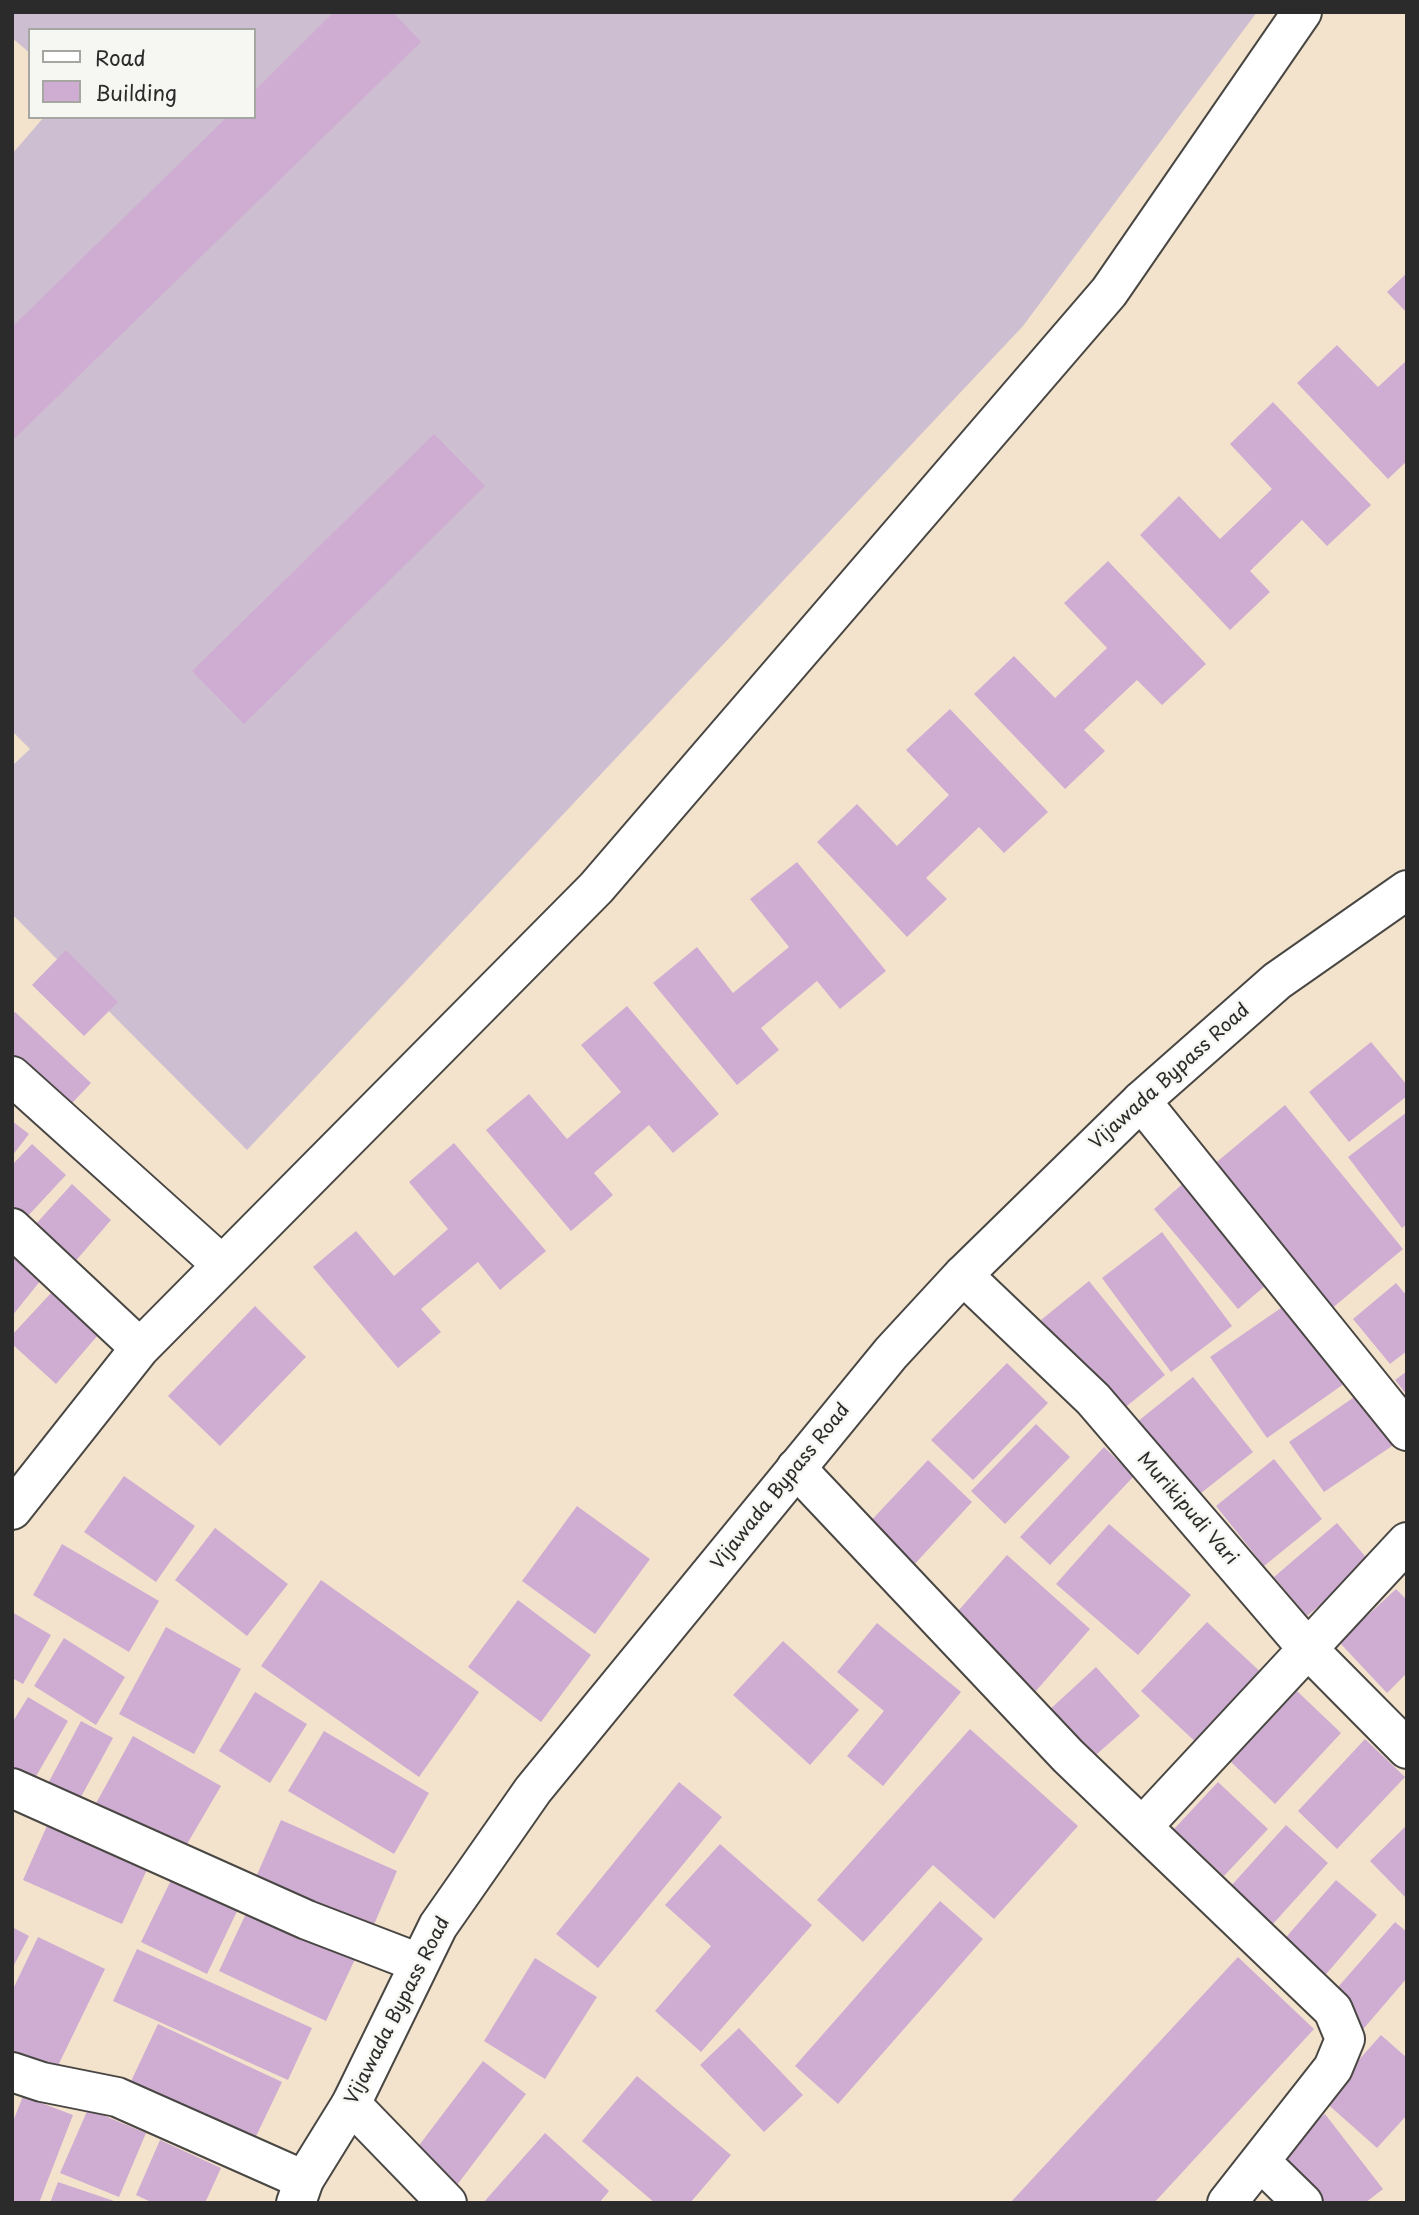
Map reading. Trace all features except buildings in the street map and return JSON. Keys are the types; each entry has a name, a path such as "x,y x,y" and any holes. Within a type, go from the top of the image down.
{"street":[{"path":"17,1497 139,1348 596,888 1109,292 1303,12"},
{"name":"Vijawada Bypass Road","path":"300,2192 351,2104 438,1926 533,1790 891,1353 962,1275 1141,1101 1277,981 1407,890"},
{"path":"12,1076 221,1264"},
{"path":"1141,1101 1407,1431"},
{"path":"12,1228 139,1348"},
{"name":"Murikipudi Vari","path":"962,1275 1093,1399 1307,1648 1407,1749"},
{"path":"796,1468 1068,1756 1333,2010 1345,2039 1333,2068 1227,2203"},
{"path":"1142,1827 1407,1542"},
{"path":"12,1788 307,1920 419,1963"},
{"path":"12,2072 42,2082 117,2096 300,2192"},
{"path":"351,2104 447,2203"},
{"path":"1260,2161 1303,2203"}],"shaded area":[{"path":"12,12 1257,12 1023,326 247,1150 12,914 12,766 30,749 12,731 12,154 42,119 256,119 256,28 28,28 28,51 12,38"}]}
